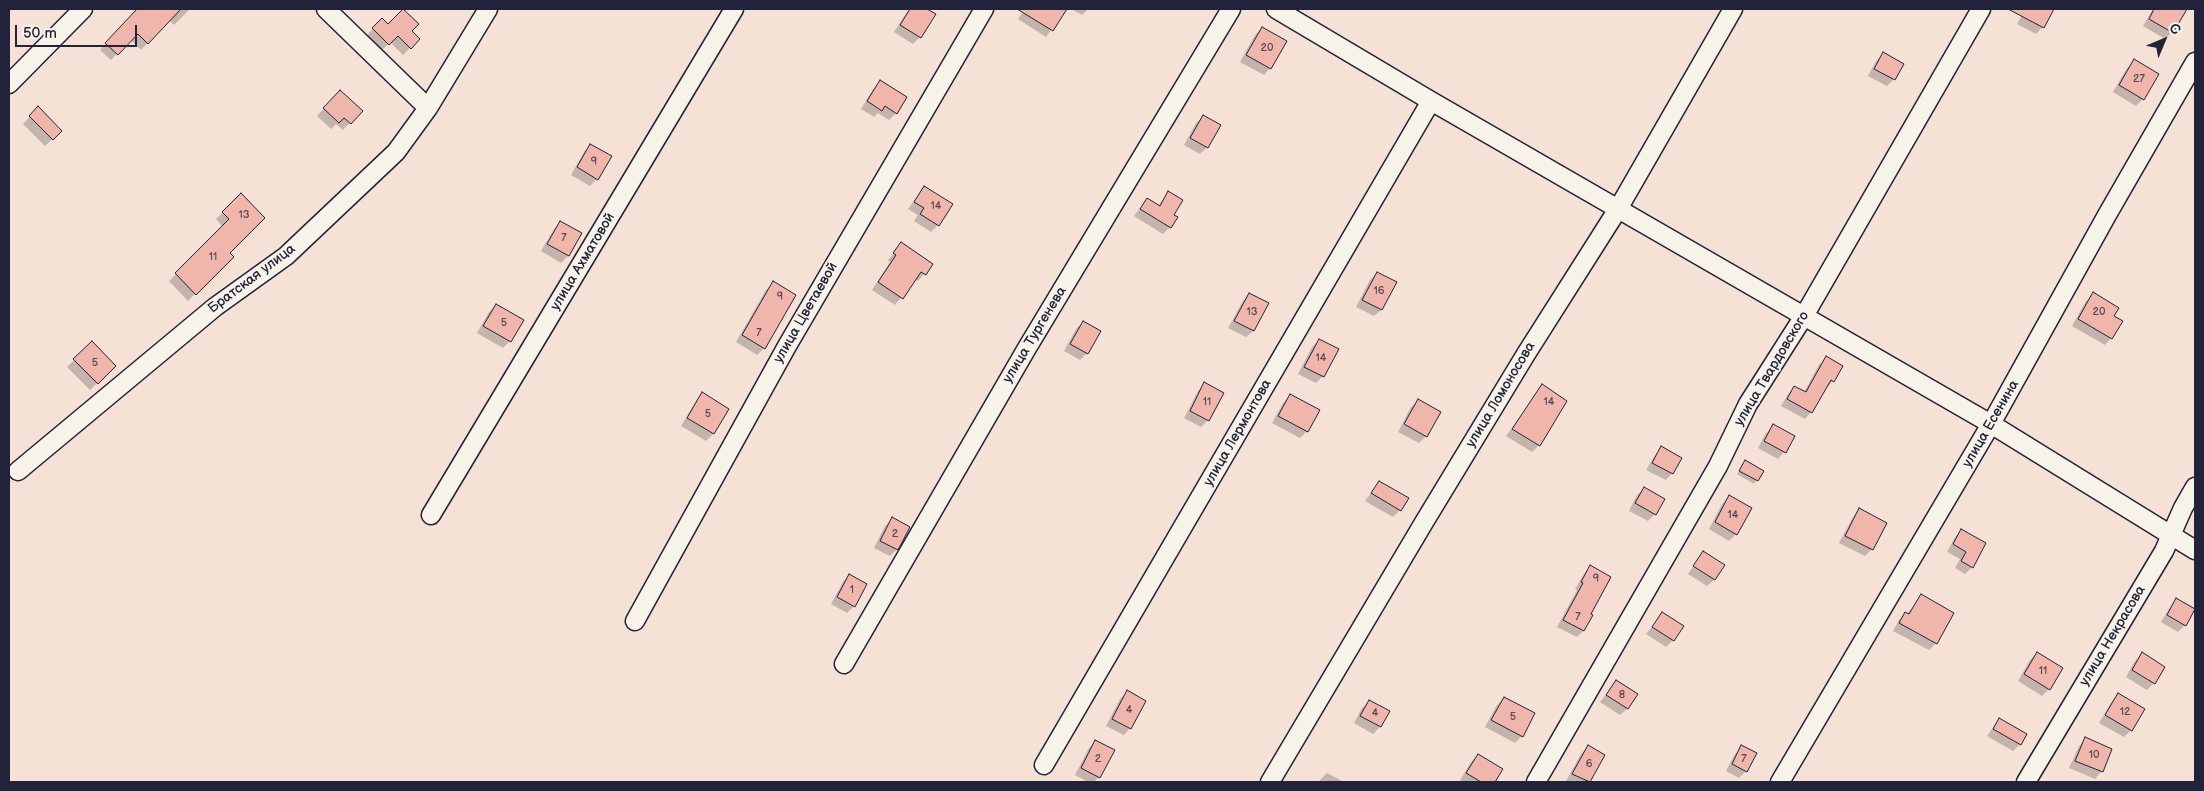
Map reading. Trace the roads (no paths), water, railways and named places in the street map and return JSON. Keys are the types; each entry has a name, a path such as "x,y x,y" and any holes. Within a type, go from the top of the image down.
{"street":[{"path":"9,84 83,9"},
{"path":"326,9 428,108"},
{"name":"Братская улица","path":"18,470 215,307 286,256 396,152 428,108 488,9"},
{"name":"улица Ахматовой","path":"431,515 734,9"},
{"name":"улица Цветаевой","path":"635,621 787,346 984,9"},
{"name":"улица Тургенева","path":"844,664 1027,348 1231,9"},
{"path":"1276,9 1431,101 1991,424 2195,550"},
{"name":"улица Ломоносова","path":"1270,782 1526,354 1618,209 1733,9"},
{"name":"улица Твардовского","path":"1536,782 1713,474 1748,404 1804,316 1981,9"},
{"name":"улица Есенина","path":"1780,782 1991,424 2107,215 2195,62"},
{"name":"улица Лермонтова","path":"1044,765 1431,101"},
{"name":"улица Некрасова","path":"2026,782 2164,551 2195,487"}]}
